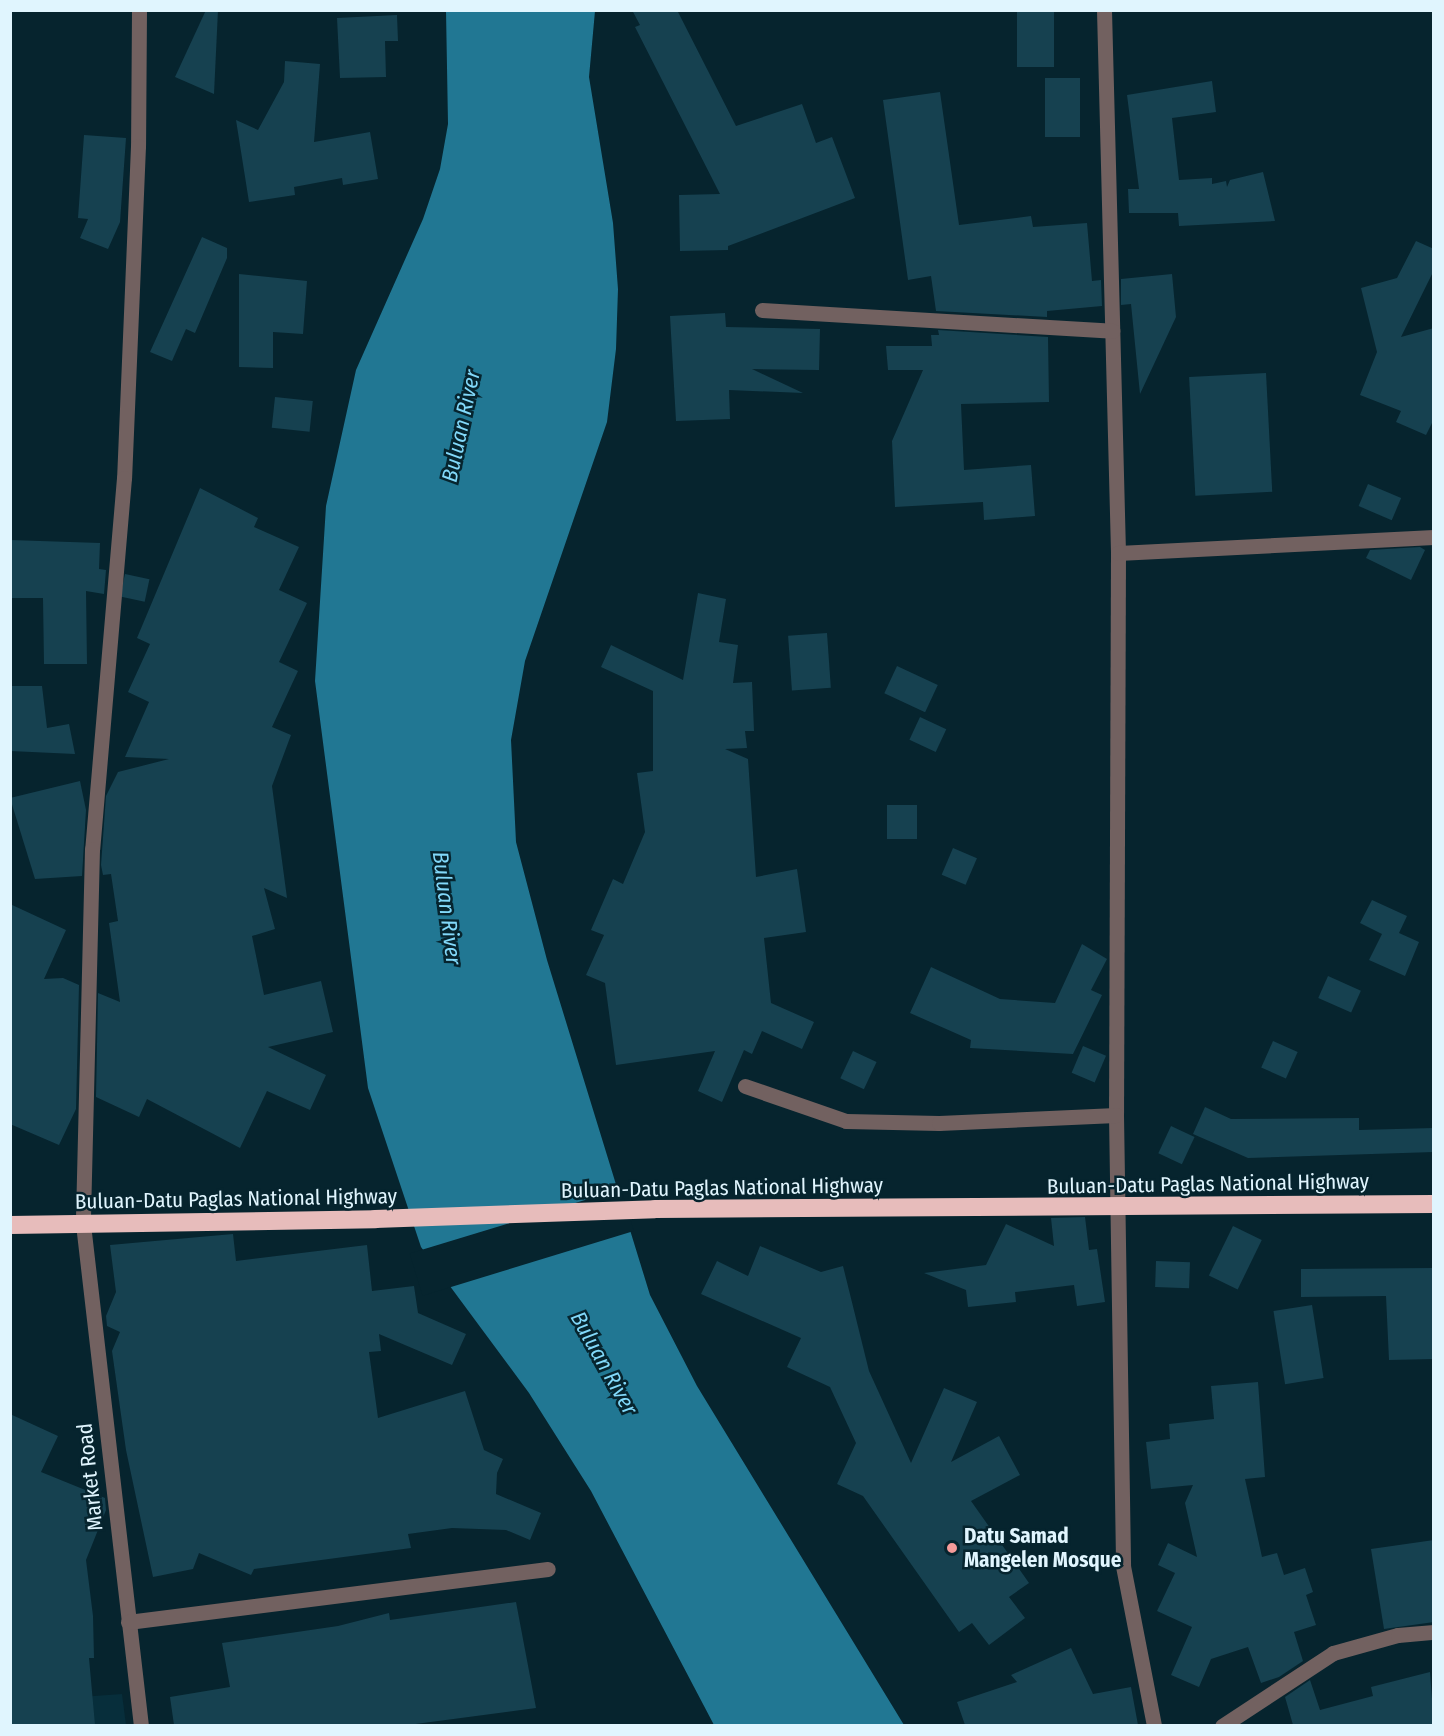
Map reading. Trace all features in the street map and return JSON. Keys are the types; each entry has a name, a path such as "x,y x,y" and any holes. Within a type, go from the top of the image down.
{"highway":[{"name":"Buluan-Datu Paglas National Highway","path":"10,1225 375,1219 655,1209 1118,1209 1434,1204"}],"street":[{"name":"Market Road","path":"139,10 138,146 124,478 92,849 82,1224 141,1725"},
{"path":"1104,10 1118,554 1116,1115 1123,1566 1154,1725"},
{"path":"762,310 1112,331"},
{"path":"1118,554 1434,537"},
{"path":"745,1086 846,1121 939,1123 1116,1115"},
{"path":"128,1622 548,1569"},
{"path":"1222,1725 1333,1653 1398,1635 1434,1632"}],"shaded area":[{"path":"122,1694 126,1725 11,1726 11,1702"}],"water":[{"name":"Buluan River","path":"446,11 595,11 589,77 613,223 618,289 616,349 607,422 525,661 511,740 516,842 547,960 650,1295 697,1386 904,1725 714,1725 591,1491 529,1393 421,1247 368,1088 315,681 326,506 356,370 423,219 440,169 448,124"}],"pier":[{"path":"621,1189 634,1231 423,1296 410,1254"}],"building":[{"path":"206,10 218,10 214,94 175,77"},
{"path":"632,10 677,10 736,126 802,104 816,143 832,137 855,198 728,246 728,250 680,251 679,195 720,194 635,27 640,25"},
{"path":"1017,10 1054,10 1054,67 1017,67"},
{"path":"397,15 398,41 385,41 386,77 340,78 337,18"},
{"path":"285,61 320,64 314,142 370,132 378,179 343,185 342,178 294,187 295,195 249,202 236,120 258,130 284,82"},
{"path":"1045,78 1080,78 1080,137 1045,137"},
{"path":"1212,81 1216,112 1172,118 1179,180 1212,178 1212,184 1226,181 1227,187 1230,180 1263,172 1275,221 1179,226 1178,213 1129,213 1128,189 1139,189 1127,95"},
{"path":"940,92 959,225 1031,216 1033,227 1087,223 1092,281 1101,280 1102,306 1047,311 1047,317 936,311 931,276 908,280 883,100"},
{"path":"84,135 126,138 120,222 108,249 80,238 88,219 78,218"},
{"path":"202,237 227,248 227,258 195,333 186,329 172,361 150,352"},
{"path":"1416,241 1434,249 1434,270 1401,337 1434,328 1434,419 1426,435 1396,422 1401,411 1360,395 1377,352 1361,288 1397,278"},
{"path":"239,274 307,281 303,334 273,332 273,368 239,367"},
{"path":"1172,274 1176,317 1140,394 1131,304 1121,305 1121,279"},
{"path":"725,313 726,327 820,329 819,370 752,369 803,393 729,390 730,419 676,421 670,316"},
{"path":"938,330 1048,337 1049,402 961,404 964,470 1031,465 1035,516 984,520 983,502 895,507 892,441 923,370 888,370 886,346 932,346 931,335 939,335"},
{"path":"1266,373 1272,492 1195,496 1189,377"},
{"path":"275,397 313,401 310,432 272,428"},
{"path":"1368,484 1401,498 1392,520 1359,506"},
{"path":"200,488 258,518 254,527 299,547 279,590 307,603 279,662 298,671 272,727 291,735 272,786 287,898 264,888 275,929 252,936 264,995 321,981 333,1032 268,1047 326,1075 310,1110 267,1091 240,1148 147,1099 139,1117 96,1097 98,993 120,1002 109,923 118,921 111,874 103,875 101,865 106,796 118,772 169,759 125,757 149,702 128,692 150,644 137,638"},
{"path":"10,540 100,543 99,569 106,570 104,594 86,591 87,664 44,664 43,598 10,598"},
{"path":"1420,547 1425,550 1411,580 1366,558 1370,550"},
{"path":"125,574 149,579 145,602 120,596"},
{"path":"698,593 726,599 719,642 738,645 733,683 752,682 754,731 745,731 747,748 725,749 748,759 756,877 797,869 806,932 764,938 771,1003 814,1022 802,1049 762,1031 752,1054 744,1050 722,1102 698,1091 715,1051 616,1065 605,983 586,975 604,935 591,930 613,879 623,884 645,832 637,773 653,771 653,691 601,667 611,645 683,680"},
{"path":"827,633 831,688 792,691 788,636"},
{"path":"897,666 938,685 925,712 884,693"},
{"path":"10,686 42,686 47,728 69,724 75,754 10,751"},
{"path":"920,717 946,729 936,752 909,740"},
{"path":"80,781 86,810 82,876 35,879 10,798"},
{"path":"887,805 917,805 917,839 887,839"},
{"path":"953,848 977,858 966,885 942,875"},
{"path":"1372,900 1407,916 1399,933 1419,942 1405,976 1369,960 1382,934 1360,923"},
{"path":"10,904 66,930 44,979 63,978 79,985 76,1109 59,1145 10,1124"},
{"path":"1082,944 1107,959 1091,990 1102,995 1073,1054 970,1048 971,1040 910,1013 931,967 1000,999 1055,1003"},
{"path":"1328,976 1361,991 1351,1013 1318,998"},
{"path":"1273,1041 1298,1052 1286,1078 1261,1067"},
{"path":"1083,1046 1106,1056 1095,1082 1072,1073"},
{"path":"853,1051 877,1062 864,1089 840,1078"},
{"path":"1205,1107 1231,1119 1359,1118 1359,1130 1434,1128 1434,1152 1248,1158 1193,1134"},
{"path":"1171,1126 1195,1137 1182,1164 1158,1153"},
{"path":"1081,1184 1082,1195 1049,1195 1048,1188"},
{"path":"1085,1217 1089,1250 1097,1249 1105,1302 1077,1306 1074,1285 1015,1292 1016,1302 968,1307 966,1290 924,1273 986,1265 1006,1224 1054,1246 1051,1218"},
{"path":"1233,1226 1262,1240 1238,1289 1209,1275"},
{"path":"233,1234 236,1261 367,1245 372,1291 414,1286 418,1313 466,1334 452,1365 379,1334 381,1351 369,1352 378,1418 465,1391 484,1450 503,1459 497,1473 496,1494 541,1513 530,1540 506,1530 452,1528 408,1534 411,1548 254,1569 251,1575 199,1553 193,1569 153,1577 126,1450 112,1351 120,1332 107,1326 106,1316 116,1292 110,1245"},
{"path":"760,1246 821,1272 843,1266 869,1371 911,1463 944,1388 977,1402 951,1462 999,1436 1020,1475 971,1501 1029,1583 1009,1597 1025,1618 989,1645 972,1623 959,1632 863,1496 837,1484 856,1443 830,1387 787,1367 801,1338 701,1294 717,1261 748,1276"},
{"path":"1156,1261 1190,1262 1189,1288 1155,1287"},
{"path":"1434,1268 1434,1359 1389,1360 1386,1296 1301,1297 1301,1269"},
{"path":"1312,1305 1324,1378 1285,1384 1273,1311"},
{"path":"1258,1382 1265,1477 1245,1479 1262,1557 1277,1553 1284,1575 1305,1568 1313,1592 1306,1595 1316,1625 1294,1632 1303,1661 1279,1677 1261,1683 1248,1647 1211,1659 1199,1687 1171,1675 1192,1627 1157,1611 1175,1573 1158,1565 1168,1543 1197,1557 1185,1503 1193,1485 1151,1489 1146,1442 1170,1439 1169,1424 1214,1419 1211,1386"},
{"path":"10,1414 58,1436 41,1472 105,1498 106,1510 86,1560 93,1616 94,1658 89,1658 95,1725 10,1725"},
{"path":"1434,1540 1434,1622 1384,1629 1371,1549"},
{"path":"516,1602 536,1708 408,1725 174,1725 170,1697 230,1687 222,1643 338,1626 389,1613 390,1620"},
{"path":"1071,1648 1093,1694 1131,1687 1138,1725 965,1725 957,1702 1017,1682 1011,1675"},
{"path":"1430,1672 1434,1725 1293,1725 1285,1697 1310,1680 1320,1710 1373,1696 1371,1687"}],"place":[{"name":"Datu Samad Mangelen Mosque","path":"952,1548"}]}
